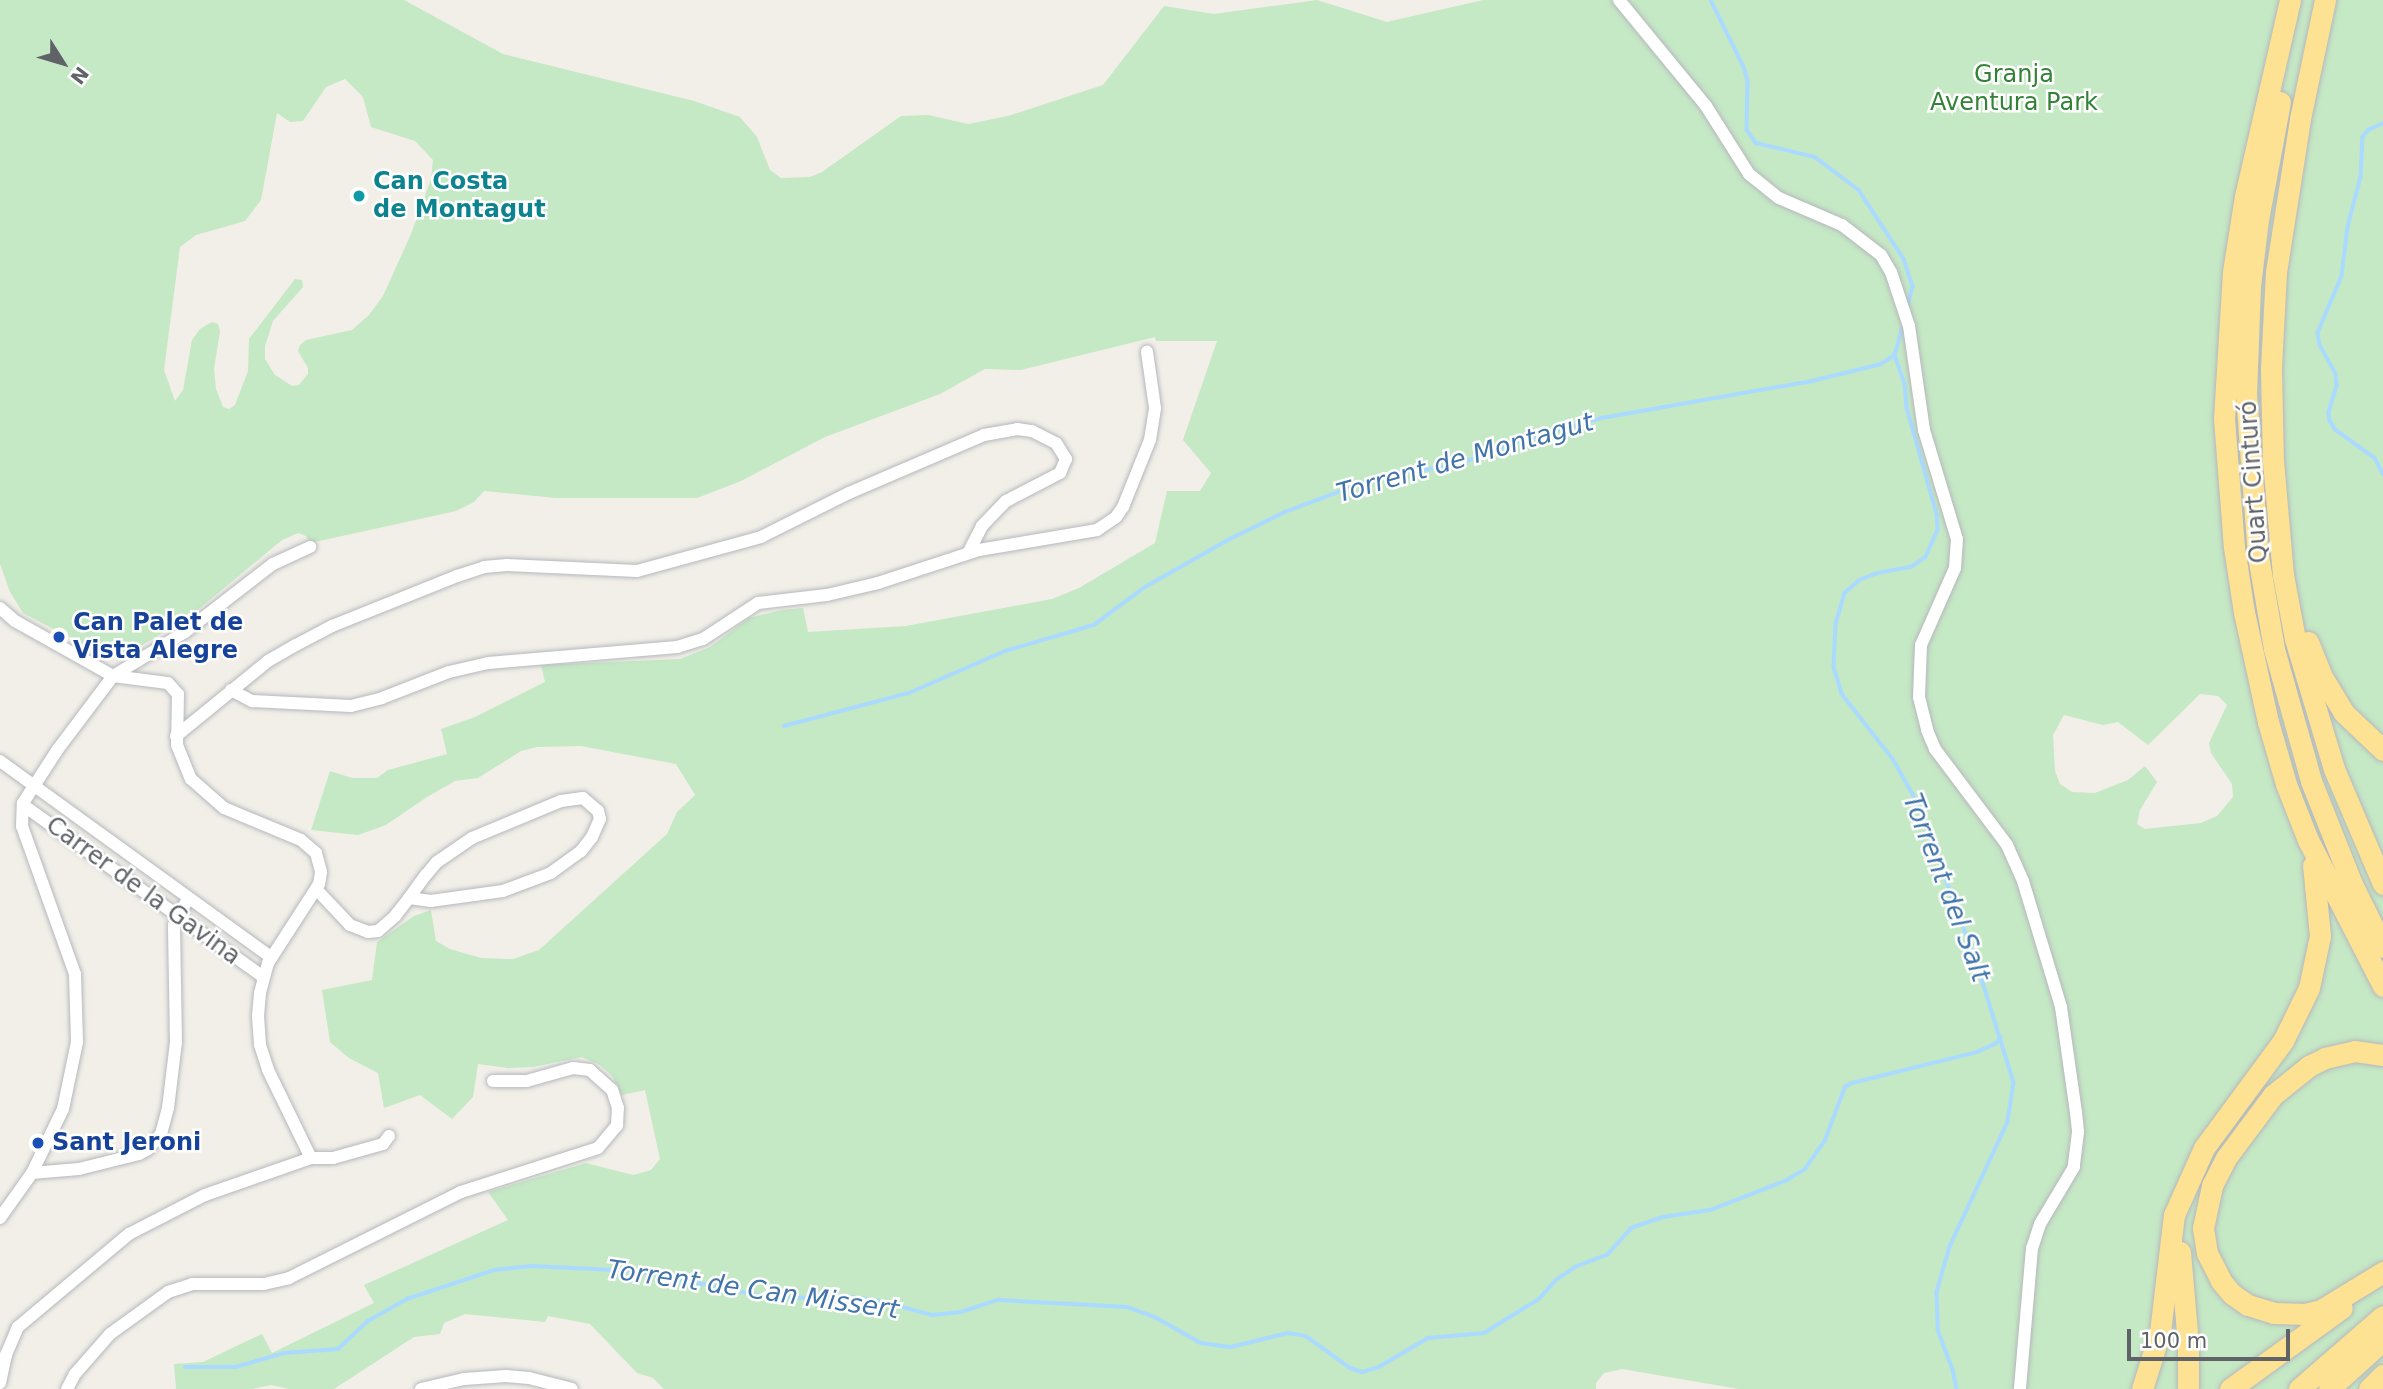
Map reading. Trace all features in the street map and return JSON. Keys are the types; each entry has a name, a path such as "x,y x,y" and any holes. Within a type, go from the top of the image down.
{"highway":[{"path":"2290,0 2242,209 2233,272 2224,418 2234,547 2244,612 2268,722 2286,784 2308,840 2383,986"},
{"name":"Quart Cinturó","path":"2302,0 2269,156 2250,286 2246,394 2258,556 2274,649 2311,781 2352,884 2383,947"},
{"name":"Quart Cinturó","path":"2325,0 2300,119 2276,272 2271,369 2273,461 2283,575 2295,639 2316,715 2344,795 2383,884"},
{"path":"2280,530 2307,638 2321,675 2344,713 2383,750"},
{"path":"2142,1389 2160,1332 2174,1215 2204,1149 2283,1041 2309,988 2317,962 2320,919 2308,840"},
{"path":"2383,1055 2355,1052 2325,1058 2309,1066 2273,1095 2226,1158 2208,1197 2203,1228 2207,1253 2221,1281 2248,1305 2274,1313 2305,1314 2321,1310 2383,1275"},
{"path":"2185,1194 2180,1228 2188,1343 2188,1389"},
{"path":"2230,1389 2383,1275"},
{"path":"2299,1389 2383,1316"},
{"path":"2329,1389 2383,1340"},
{"path":"2369,1389 2383,1375"}],"street":[{"path":"1619,0 1706,106 1749,174 1779,198 1842,225 1881,255 1891,272 1909,326 1924,430 1946,494 1957,539 1955,568 1921,645 1919,697 1927,730 1935,748 2007,845 2023,881 2061,1007 2076,1112 2074,1167 2068,1182 2040,1224 2032,1248 2020,1389"},
{"path":"231,690 252,701 351,706 382,698 449,672 488,663 677,647 704,639 758,603 827,595 878,583 969,552 1097,530 1116,517 1130,491 1153,424 1154,392 1147,352"},
{"path":"176,736 268,661 332,626 484,567 545,566 636,571 761,537 849,493 984,435 1017,429 1032,431 1056,443 1066,459 1060,473 1006,501 982,526 969,552"},
{"path":"0,1218 32,1173 63,1109 71,1082 77,1042 77,993 71,960 22,826 23,805 33,785 113,677 185,632 273,564 310,547"},
{"path":"0,608 15,621 113,677 158,681 174,688 179,700 176,736 185,769 207,795 224,808 310,847 319,860 321,872 317,890 271,957 263,977 258,1016 260,1045 268,1070 310,1158"},
{"name":"Carrer de la Gavina","path":"0,761 271,957"},
{"path":"317,890 336,914 350,925 368,932 387,925 431,869 451,851 497,825 547,805 573,798 589,802 598,811 597,829 580,851 551,873 530,883 503,891 431,901 409,898"},
{"name":"Carrer de la Gavina","path":"23,805 263,977"},
{"path":"32,1173 56,1173 129,1157 148,1149 160,1134 167,1108 176,1042 173,949 177,915 188,899"},
{"path":"67,1389 75,1374 110,1334 168,1292 192,1284 264,1284 289,1278 461,1192 598,1148 617,1125 616,1098 606,1082 590,1070 573,1068 527,1081 493,1081"},
{"path":"0,1383 9,1347 18,1327 129,1234 205,1195 310,1158 332,1158 383,1144 389,1136"},
{"path":"421,1389 464,1379 506,1377 529,1378 572,1389"}],"green space":[{"name":"Granja Aventura Park","path":"0,0 404,0 503,54 694,101 740,117 757,137 770,170 781,178 810,177 822,172 901,116 928,115 968,124 1008,116 1103,85 1164,6 1214,14 1317,0 1387,22 1483,0 2383,0 2383,1389 1739,1389 1622,1369 1604,1373 1596,1383 1596,1389 664,1389 653,1378 637,1373 590,1324 548,1316 545,1322 465,1314 444,1323 440,1334 414,1337 334,1389 289,1389 271,1385 252,1389 176,1389 174,1364 203,1362 262,1334 272,1353 374,1303 364,1285 508,1220 488,1192 586,1163 633,1175 651,1170 660,1159 645,1090 622,1095 612,1076 600,1065 582,1057 533,1067 508,1068 478,1064 473,1097 452,1119 420,1095 384,1108 378,1073 349,1058 330,1042 322,990 372,980 377,942 414,916 431,910 436,941 450,949 481,958 513,959 539,950 667,834 677,812 695,795 676,764 581,746 537,747 521,751 478,778 455,781 386,825 358,835 311,830 330,771 352,778 377,778 388,770 447,754 441,729 475,717 545,682 541,665 680,659 710,647 749,618 782,610 803,608 808,632 906,626 1052,599 1079,588 1155,543 1167,491 1200,491 1211,473 1183,440 1217,341 1156,341 1155,337 1021,370 985,369 940,394 825,437 741,481 697,498 556,498 484,491 474,502 456,511 310,543 306,536 298,533 282,540 188,618 137,648 109,658 23,613 10,592 0,564","holes":["345,79 363,97 371,127 415,141 433,160 431,179 411,234 383,296 369,315 352,330 306,340 300,345 298,351 308,368 308,374 299,385 292,386 275,375 265,359 265,346 273,321 303,287 302,280 295,279 249,339 248,371 235,405 229,409 223,407 216,389 214,369 220,331 218,324 212,322 200,329 192,340 183,390 175,401 164,370 180,247 196,235 245,221 261,200 277,113 290,122 303,121 326,87","2200,694 2218,696 2227,705 2209,743 2211,753 2232,784 2233,797 2217,816 2201,823 2145,829 2137,824 2140,810 2157,782 2145,766 2128,780 2095,793 2072,792 2060,784 2055,771 2053,735 2064,715 2103,725 2118,722 2148,745"]}],"waterway":[{"name":"Torrent del Salt","path":"1711,0 1744,67 1748,81 1747,130 1756,143 1815,157 1859,190 1904,259 1913,287 1908,306"},
{"path":"2383,124 2369,130 2363,137 2361,177 2348,227 2342,276 2318,333 2320,345 2336,374 2337,386 2329,413 2330,421 2336,430 2375,458 2383,474"},
{"name":"Torrent del Salt","path":"1904,324 1895,355 1905,384 1907,408 1937,514 1938,530 1926,557 1912,567 1876,574 1859,581 1845,593 1836,624 1834,667 1842,694 1893,759 1918,803 1978,966 2014,1083 2008,1122 1950,1247 1937,1292 1938,1330 1957,1389"},
{"name":"Torrent de Montagut","path":"784,726 909,693 1005,651 1094,625 1145,587 1228,540 1285,512 1386,474 1454,466 1530,438 1602,418 1812,381 1881,364 1895,355"},
{"name":"Torrent de Can Missert","path":"185,1367 236,1367 284,1353 338,1349 368,1321 407,1299 494,1270 531,1266 636,1271 774,1298 852,1297 880,1301 932,1315 961,1312 999,1300 1127,1307 1155,1317 1201,1343 1231,1347 1288,1333 1306,1336 1350,1368 1362,1372 1379,1367 1428,1338 1484,1333 1539,1299 1556,1280 1575,1267 1607,1255 1631,1228 1663,1217 1711,1210 1787,1180 1805,1169 1825,1140 1845,1087 1852,1083 1977,1052 1995,1044 2001,1037"}],"place":[{"name":"Can Costa de Montagut","path":"359,196"},
{"name":"Can Palet de Vista Alegre","path":"59,637"},
{"name":"Sant Jeroni","path":"38,1143"}]}
